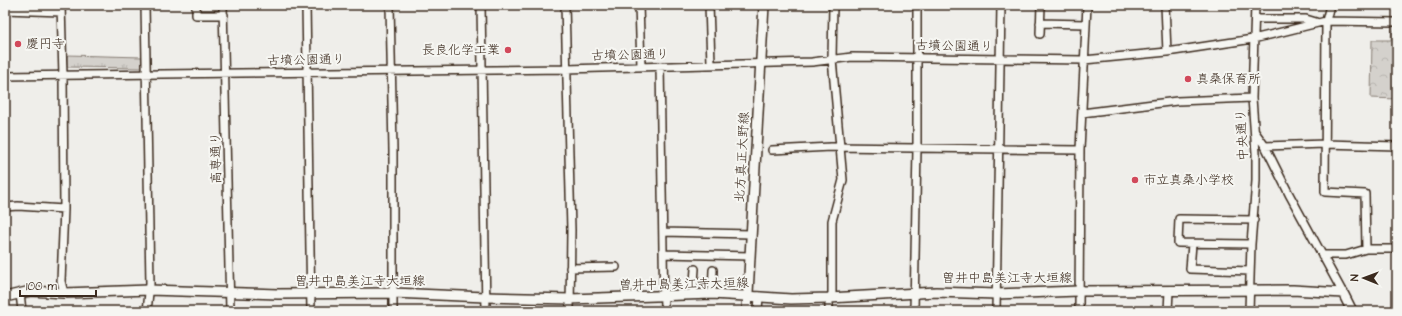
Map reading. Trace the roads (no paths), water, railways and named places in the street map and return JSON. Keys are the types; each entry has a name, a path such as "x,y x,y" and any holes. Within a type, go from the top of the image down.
{"main road":[{"name":"北方真正大野線","path":"748,311 764,5"},
{"name":"曽井中島美江寺大垣線","path":"5,297 31,291 64,293 149,290 311,294 393,293 570,299 664,297 712,294 791,298 829,298 914,293 996,294 1078,291 1293,290 1343,293"},
{"path":"1343,293 1352,311"}],"street":[{"path":"145,5 149,290 146,311"},
{"path":"196,5 196,15 224,15"},
{"name":"高専通り","path":"223,5 226,73 230,311"},
{"path":"306,5 311,311"},
{"path":"390,5 393,151 393,311"},
{"path":"481,5 486,311"},
{"path":"565,5 571,230 570,311"},
{"path":"639,5 640,66"},
{"path":"709,5 711,63"},
{"path":"829,311 829,298 832,294 832,221 843,180 832,60 833,5"},
{"path":"914,311 917,148 917,5"},
{"path":"996,311 1001,5"},
{"path":"1040,34 1041,5"},
{"path":"1079,311 1080,150 1087,5"},
{"path":"1165,5 1167,52"},
{"name":"中央通り","path":"1249,311 1251,244 1256,181 1255,132 1252,98 1255,5"},
{"path":"1330,5 1326,21 1325,192 1365,194 1366,249"},
{"path":"5,10 61,8 64,209 61,281 64,293"},
{"path":"1255,19 1306,19 1318,23"},
{"name":"古墳公園通り","path":"5,76 307,73 566,68 917,57 1084,60 1167,52 1254,39 1326,21 1397,22"},
{"path":"1040,22 1086,24"},
{"path":"660,66 664,311"},
{"path":"1082,113 1177,101 1252,98"},
{"path":"1255,132 1265,146 1343,293"},
{"path":"1265,146 1325,144 1397,146"},
{"path":"772,150 841,147 1080,150"},
{"path":"5,207 64,209"},
{"path":"1251,244 1178,243 1178,219 1254,220"},
{"path":"663,232 751,234"},
{"path":"1192,244 1190,269 1250,271"},
{"path":"1322,255 1346,254 1366,249 1397,249"},
{"path":"664,254 750,256"},
{"path":"570,268 616,267"},
{"path":"694,295 695,268"},
{"path":"712,270 712,294"},
{"path":"1168,311 1169,291"},
{"path":"20,293 22,311"},
{"path":"758,311 759,296"}],"place":[{"name":"慶円寺","path":"18,44"},
{"name":"長良化学工業","path":"508,50"},
{"name":"真桑保育所","path":"1188,79"},
{"name":"市立真桑小学校","path":"1135,180"}]}
